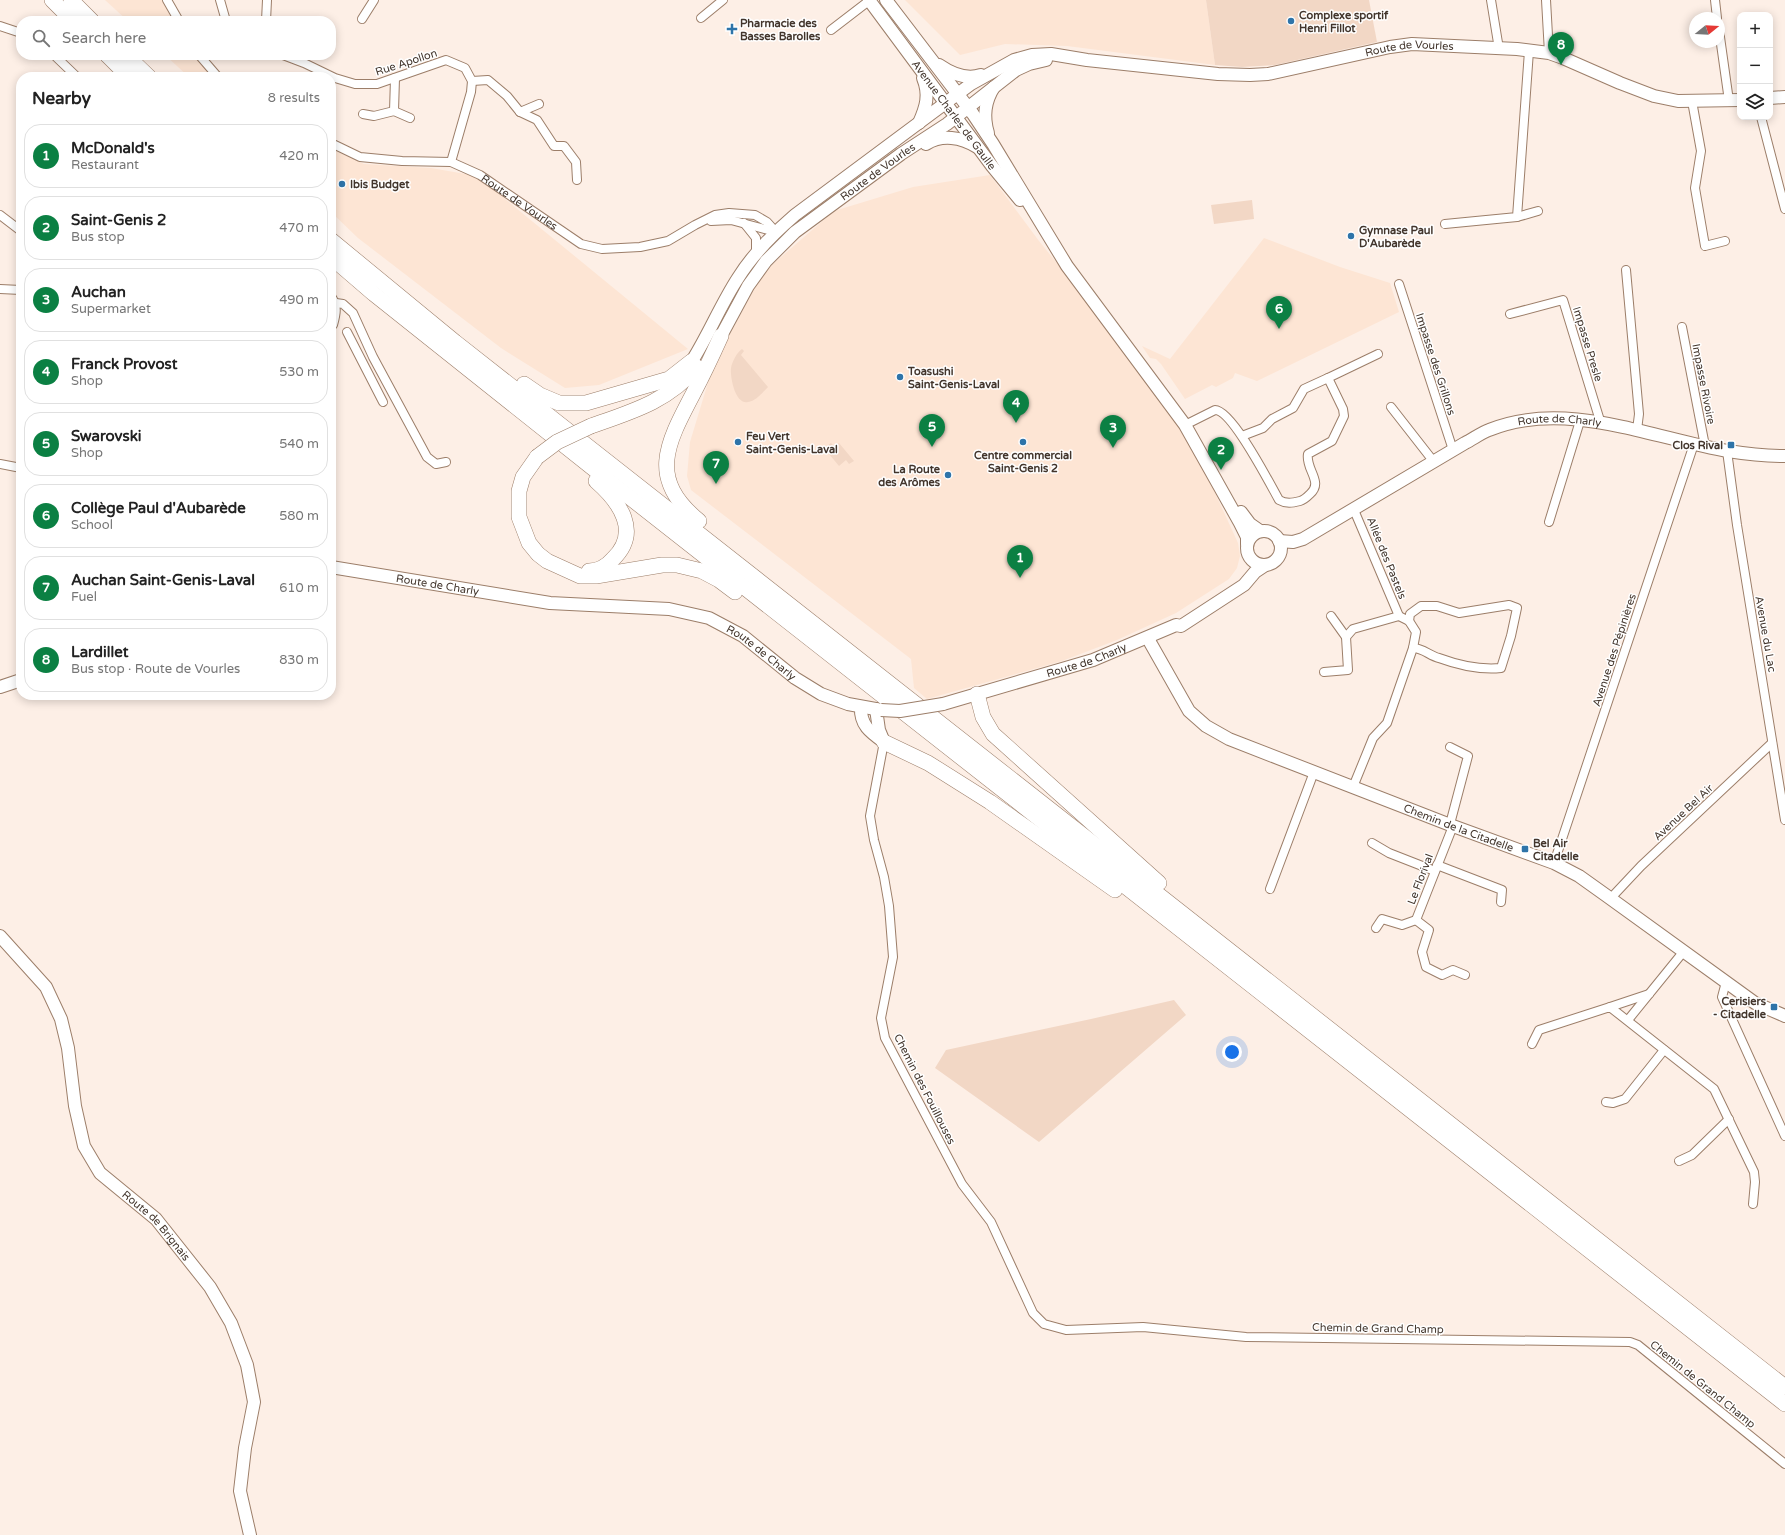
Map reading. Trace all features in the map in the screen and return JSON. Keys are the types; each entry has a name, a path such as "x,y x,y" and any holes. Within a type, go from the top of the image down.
{"highway":[{"path":"52,0 67,16"},
{"path":"71,0 87,16"},
{"path":"112,60 124,72"},
{"path":"131,60 144,72"},
{"path":"336,244 455,342 1785,1387"},
{"path":"336,261 374,294 539,425 1785,1404"},
{"path":"721,336 672,436 666,458 667,472 670,486 676,498 684,508 762,574 768,587"},
{"path":"721,336 692,367 680,385 666,396 648,405 590,426 557,442 537,457 524,477 519,491 519,517 529,543 538,554 561,569 574,572 580,576 596,576 662,565 692,568 719,580 792,633 805,634"},
{"path":"455,342 470,344 540,395 558,403 570,405 586,404 656,384 692,367"},
{"path":"539,425 540,435 604,489 614,500 626,521 625,540 622,548 615,558 603,567 594,571 581,570 574,572"},
{"path":"977,694 983,717 993,734 1178,901 1183,914"},
{"path":"884,742 928,763 1028,828 1179,938 1192,938"}],"street":[{"path":"167,0 176,16"},
{"path":"220,0 225,16"},
{"path":"266,16 267,0"},
{"path":"362,20 374,0"},
{"path":"701,18 723,0"},
{"path":"831,30 869,0"},
{"name":"Avenue Charles de Gaulle","path":"869,0 920,69 956,105"},
{"name":"Avenue Charles de Gaulle","path":"886,0 931,59 979,149 1042,227"},
{"path":"1491,0 1499,48"},
{"path":"1546,0 1549,53"},
{"path":"1715,0 1716,12"},
{"path":"0,26 16,31"},
{"name":"Route de Vourles","path":"990,72 1023,56 1052,54 1073,58 1218,74 1268,74 1390,47 1412,44 1499,48 1549,53 1654,96 1678,101 1735,101"},
{"path":"1723,48 1735,101"},
{"path":"906,49 926,65 978,133 993,144"},
{"path":"1517,217 1529,51"},
{"name":"Route de Vourles","path":"776,232 811,203 918,124 996,85 1016,70 1029,64 1039,61 1073,58"},
{"path":"931,59 946,70 962,76 976,76 990,72"},
{"path":"59,60 72,72"},
{"path":"203,60 214,72"},
{"name":"Rue Apollon","path":"296,60 323,72"},
{"name":"Rue Apollon","path":"336,78 355,84 377,84 446,60 465,68 472,81"},
{"path":"918,124 924,110 927,95 926,84 920,69"},
{"path":"956,105 986,80 990,72"},
{"path":"394,111 395,78"},
{"path":"451,162 471,92 472,81 488,80 507,96 520,112 537,120 554,146 564,146 576,162 577,180"},
{"path":"993,144 986,127 985,114 988,100 996,85"},
{"path":"1773,98 1785,96"},
{"path":"1692,101 1701,151 1695,188 1705,246 1725,241"},
{"path":"520,112 539,104"},
{"name":"Route de Vourles","path":"692,367 738,278 795,232 916,143 927,138 956,105"},
{"path":"364,114 374,116 394,111 410,118"},
{"path":"1762,120 1785,209"},
{"path":"901,154 920,148 933,140 940,138 962,140 979,149"},
{"name":"Avenue Charles de Gaulle","path":"993,144 1066,266 1134,357 1187,424 1244,517 1250,524 1260,531"},
{"name":"Route de Vourles","path":"336,145 360,157 402,161 451,162 480,175 581,244 602,249 640,248 668,241 715,215 729,213 755,215 767,222 776,232"},
{"path":"811,203 823,202 833,204"},
{"path":"1445,224 1517,217 1538,211"},
{"path":"0,215 16,227"},
{"name":"Route de Vourles","path":"702,222 731,220 776,232"},
{"path":"744,223 756,238 761,258 775,247 776,232 795,232"},
{"name":"Route de Vourles","path":"721,336 748,286 761,258"},
{"path":"1626,270 1639,414 1637,430"},
{"name":"Impasse des Grillons","path":"1399,284 1453,450"},
{"path":"0,289 16,290"},
{"path":"336,300 343,304 353,313 359,329 427,457 436,464 446,462"},
{"name":"Impasse Presle","path":"1510,314 1563,300 1601,424"},
{"name":"Impasse Rivoire","path":"1682,327 1700,445"},
{"path":"336,328 346,332 359,329"},
{"path":"346,332 383,402"},
{"path":"1242,436 1263,428 1272,419 1293,408 1304,389 1378,354"},
{"path":"1187,424 1215,410 1219,410 1242,436 1279,500 1286,503 1304,500 1315,489 1316,483 1308,463 1308,454 1332,440 1344,416 1343,409 1328,378"},
{"path":"1391,407 1434,462"},
{"name":"Route de Charly","path":"1279,541 1293,542 1303,539 1327,523 1354,510 1453,450 1490,430 1515,423 1540,419 1565,419 1637,430 1727,451 1785,456"},
{"path":"1549,522 1580,421"},
{"name":"Avenue Charles de Gaulle","path":"1187,424 1243,528 1247,549"},
{"name":"Avenue des Pépinières","path":"1554,863 1700,445"},
{"name":"Avenue du Lac","path":"1727,451 1736,525 1785,820"},
{"path":"0,464 16,467"},
{"name":"Route de Charly","path":"1280,554 1305,546 1330,530 1354,510"},
{"name":"Allée des Pastels","path":"1354,510 1399,616 1409,621 1410,614 1421,606 1437,606 1459,613 1509,605 1517,608 1511,636 1501,668 1488,670 1446,660 1418,648 1413,648"},
{"path":"1260,531 1272,533 1279,541 1280,554 1274,563 1264,566 1254,563 1247,549 1252,536 1260,531"},
{"name":"Route de Charly","path":"1176,625 1178,619 1239,580 1246,569 1247,549"},
{"name":"Route de Charly","path":"336,568 550,603 669,609 709,618 743,636 795,678 821,694 835,700 861,707 878,710 900,710 943,704 1093,660 1176,625 1181,626 1244,585 1255,572 1264,566"},
{"path":"1324,672 1348,670 1346,636 1331,616"},
{"name":"Allée des Pastels","path":"1346,636 1353,629 1399,616"},
{"path":"1353,787 1373,738 1386,723 1413,648 1416,632 1409,621"},
{"name":"Chemin de la Citadelle","path":"1148,638 1189,711 1206,726 1229,739 1451,825 1554,863 1578,876 1755,1003 1785,1016"},
{"path":"0,687 16,682"},
{"path":"861,707 860,716 864,726 884,742"},
{"path":"878,710 879,730 884,742"},
{"name":"Chemin des Fouillouses","path":"884,742 870,816 889,906 893,957 882,1008 881,1018 883,1029 886,1038 962,1184 991,1222"},
{"name":"Avenue Bel Air","path":"1610,899 1641,866 1772,743"},
{"path":"1450,747 1468,756 1451,825"},
{"path":"1270,889 1314,772"},
{"name":"Le Florival","path":"1376,928 1382,919 1402,925 1416,920 1451,825"},
{"path":"1372,843 1390,853 1502,890 1501,902"},
{"path":"1416,920 1429,930 1422,952 1426,967 1442,975 1453,970 1465,975"},
{"name":"Route de Brignais","path":"0,936 46,988 61,1019 68,1048 75,1106 84,1146 88,1153 100,1173 156,1218 210,1287 231,1323 247,1365 254,1402 245,1448 240,1491 250,1535"},
{"path":"1628,1020 1684,951"},
{"path":"1726,982 1722,997 1785,1136"},
{"path":"1532,1044 1539,1030 1649,994"},
{"path":"1610,1007 1714,1089 1754,1172 1755,1182 1753,1204"},
{"path":"1606,1102 1613,1103 1625,1099 1664,1050"},
{"path":"1679,1161 1692,1155 1729,1119"},
{"name":"Chemin de Grand Champ","path":"991,1222 1032,1313 1044,1324 1055,1328 1066,1330 1143,1327 1246,1337 1630,1342 1638,1345 1785,1464"}],"shaded area":[{"path":"105,0 165,0 173,16 123,16"},
{"path":"905,0 1206,0 1215,65 1067,46 1005,44 960,55"},
{"name":"Complexe sportif Henri Fillot","path":"1206,0 1369,0 1377,42 1275,65 1242,67 1215,65"},
{"path":"170,60 200,60 211,72 184,72"},
{"path":"336,151 364,164 431,168 477,176 688,349 599,385 565,388 501,348 358,238 336,217"},
{"path":"990,175 1039,241 1092,306 1189,436 1238,543 1240,556 1237,568 1229,579 1176,613 1117,640 1062,661 927,699 914,688 911,659 691,490 687,476 690,442 713,366 759,280 773,264 834,211 913,187"},
{"path":"1252,200 1254,219 1214,224 1211,205"},
{"path":"1264,238 1340,267 1390,283 1399,312 1257,381 1235,373 1233,378 1216,387 1212,385 1185,399 1161,364 1156,359 1150,358 1142,346 1170,359"},
{"path":"742,349 744,351 741,355 768,387 757,398 748,402 743,402 737,395 731,378 732,363"},
{"path":"831,443 834,446 839,443 854,461 849,464 846,460 839,466 824,448"},
{"path":"1174,1000 1186,1015 1039,1142 935,1068 946,1050"}],"place":[{"name":"Complexe sportif Henri Fillot","path":"1291,21"},
{"name":"Pharmacie des Basses Barolles","path":"732,29"},
{"name":"Lardillet","path":"1561,65"},
{"name":"Ibis Budget","path":"342,184"},
{"name":"Gymnase Paul D'Aubarède","path":"1351,236"},
{"name":"Collège Paul d'Aubarède","path":"1279,329"},
{"name":"Toasushi Saint-Genis-Laval","path":"900,377"},
{"name":"Franck Provost","path":"1016,423"},
{"name":"Feu Vert Saint-Genis-Laval","path":"738,442"},
{"name":"Centre commercial Saint-Genis 2","path":"1023,442"},
{"name":"Clos Rival","path":"1731,445"},
{"name":"Swarovski","path":"932,447"},
{"name":"Auchan","path":"1113,448"},
{"name":"Saint-Genis 2","path":"1221,470"},
{"name":"La Route des Arômes","path":"948,475"},
{"name":"Auchan Saint-Genis-Laval","path":"716,484"},
{"name":"McDonald's","path":"1020,578"},
{"name":"Bel Air Citadelle","path":"1525,849"},
{"name":"Cerisiers - Citadelle","path":"1774,1007"}]}
